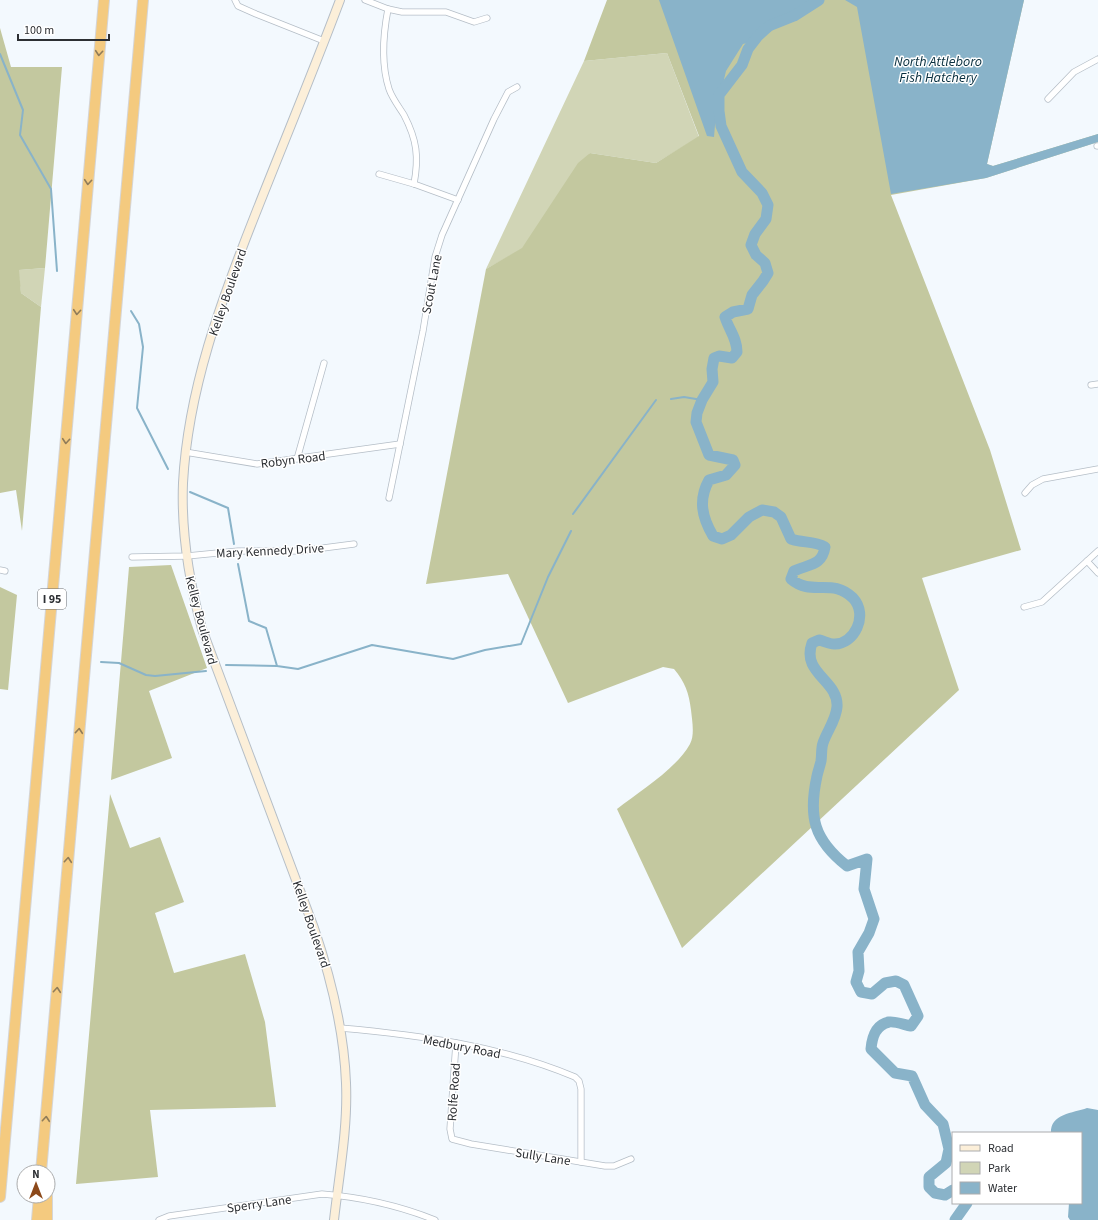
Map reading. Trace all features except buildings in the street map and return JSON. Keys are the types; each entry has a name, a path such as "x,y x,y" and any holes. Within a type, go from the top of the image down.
{"highway":[{"name":"I 95","path":"0,1197 104,0"},
{"path":"42,1164 143,0"},
{"path":"43,1147 44,1164"},
{"path":"37,1220 38,1204"},
{"path":"47,1204 47,1220"}],"main road":[{"name":"Kelley Boulevard","path":"334,1220 346,1112 346,1083 340,1028 326,964 319,942 204,636 194,597 187,556 183,509 186,452 198,382 215,325 239,257 340,0"}],"street":[{"path":"235,0 238,6 324,41"},
{"path":"365,0 388,9 402,12 446,12 474,22 487,18"},
{"path":"388,9 384,34 384,72 389,91 404,116 415,141 417,164 414,184"},
{"path":"1048,99 1074,72 1098,59"},
{"name":"Scout Lane","path":"389,498 435,257 442,235 508,92 517,87"},
{"path":"379,174 414,184 458,200"},
{"path":"297,459 324,363"},
{"path":"1091,385 1098,384"},
{"name":"Robyn Road","path":"186,452 246,464 297,459 400,444"},
{"path":"1025,493 1038,481 1043,479 1098,469"},
{"name":"Mary Kennedy Drive","path":"132,557 187,556 238,551 300,551 354,544"},
{"path":"1024,607 1042,602 1098,551"},
{"path":"1087,561 1098,573"},
{"name":"Medbury Road","path":"340,1028 456,1043 507,1054 573,1076 579,1081 581,1094 581,1162"},
{"name":"Rolfe Road","path":"453,1140 450,1129 456,1043"},
{"name":"Sully Lane","path":"453,1140 581,1162 614,1166 631,1159"},
{"name":"Sperry Lane","path":"159,1220 169,1216 313,1195 337,1195 408,1210 435,1220"}],"green space":[{"path":"607,0 1024,0 987,164 993,166 1098,134 1098,142 986,178 891,195 990,450 1021,550 922,578 959,690 682,948 617,809 667,771 684,753 692,740 693,732 690,704 688,693 681,678 674,669 663,667 568,703 508,574 426,584 486,269 522,248 578,163 590,153 656,163 699,136 667,53 584,61"},
{"path":"0,28 11,67 62,67 45,268 19,270 21,293 41,307 22,531 16,490 0,493"},
{"path":"667,53 699,137 656,163 590,153 522,249 486,269 584,61"},
{"path":"45,268 41,307 21,293 18,270"},
{"path":"171,565 207,668 149,691 172,758 111,780 129,567"},
{"path":"0,587 17,595 8,690 0,689"},
{"path":"110,794 130,848 160,837 184,902 155,913 174,973 245,954 265,1022 276,1107 150,1110 158,1177 76,1184"}],"water":[{"path":"659,0 817,0 758,40 743,44 726,71 716,113 714,137 707,136"},
{"name":"North Attleboro Fish Hatchery","path":"845,0 1024,0 987,164 993,166 1098,134 1098,142 986,178 891,194 857,7"},
{"path":"1087,1108 1098,1110 1098,1220 1070,1220 1068,1217 1069,1204 1082,1204 1082,1132 1051,1132 1054,1122 1063,1115"}],"waterway":[{"path":"819,0 794,16 769,26 758,36 748,49 742,65 719,95 721,126 742,172 762,193 768,205 766,219 755,234 751,245 756,255 765,263 768,273 752,295 748,309 733,312 725,317 734,338 737,352 732,358 719,356 714,358 712,369 713,382 702,400 697,413 696,422 709,455 733,460 735,465 726,475 709,480 703,495 703,508 706,522 713,536 722,539 731,535 749,517 762,510 774,512 781,517 791,539 825,547 821,558 818,561 814,564 794,571 791,579 807,587 830,588 845,592 853,598 858,605 860,612 857,628 848,640 834,644 819,640 812,643 810,654 812,662 816,670 832,690 836,698 837,707 835,716 822,745 821,761 814,791 814,816 816,827 827,847 847,866 867,859 864,889 874,919 869,933 858,952 859,971 856,982 861,992 872,994 885,983 896,981 904,985 918,1016 911,1026 891,1022 880,1026 873,1036 871,1049 895,1073 912,1076 925,1105 943,1124 949,1149 946,1163 929,1177 929,1187 935,1193 945,1195 952,1191"},
{"path":"0,54 23,110 20,135 51,189 57,271"},
{"path":"721,83 726,85"},
{"path":"131,311 139,324 143,347 137,408 168,469"},
{"path":"671,399 684,397 702,400"},
{"path":"573,514 656,400"},
{"path":"190,492 228,508 234,544"},
{"path":"238,564 249,621 266,628 277,666 298,669 372,645 453,659 485,650 521,644 548,577 571,531"},
{"path":"101,662 119,663 146,675 155,676 206,671"},
{"path":"226,665 277,666"},
{"path":"955,1220 966,1204"}]}
